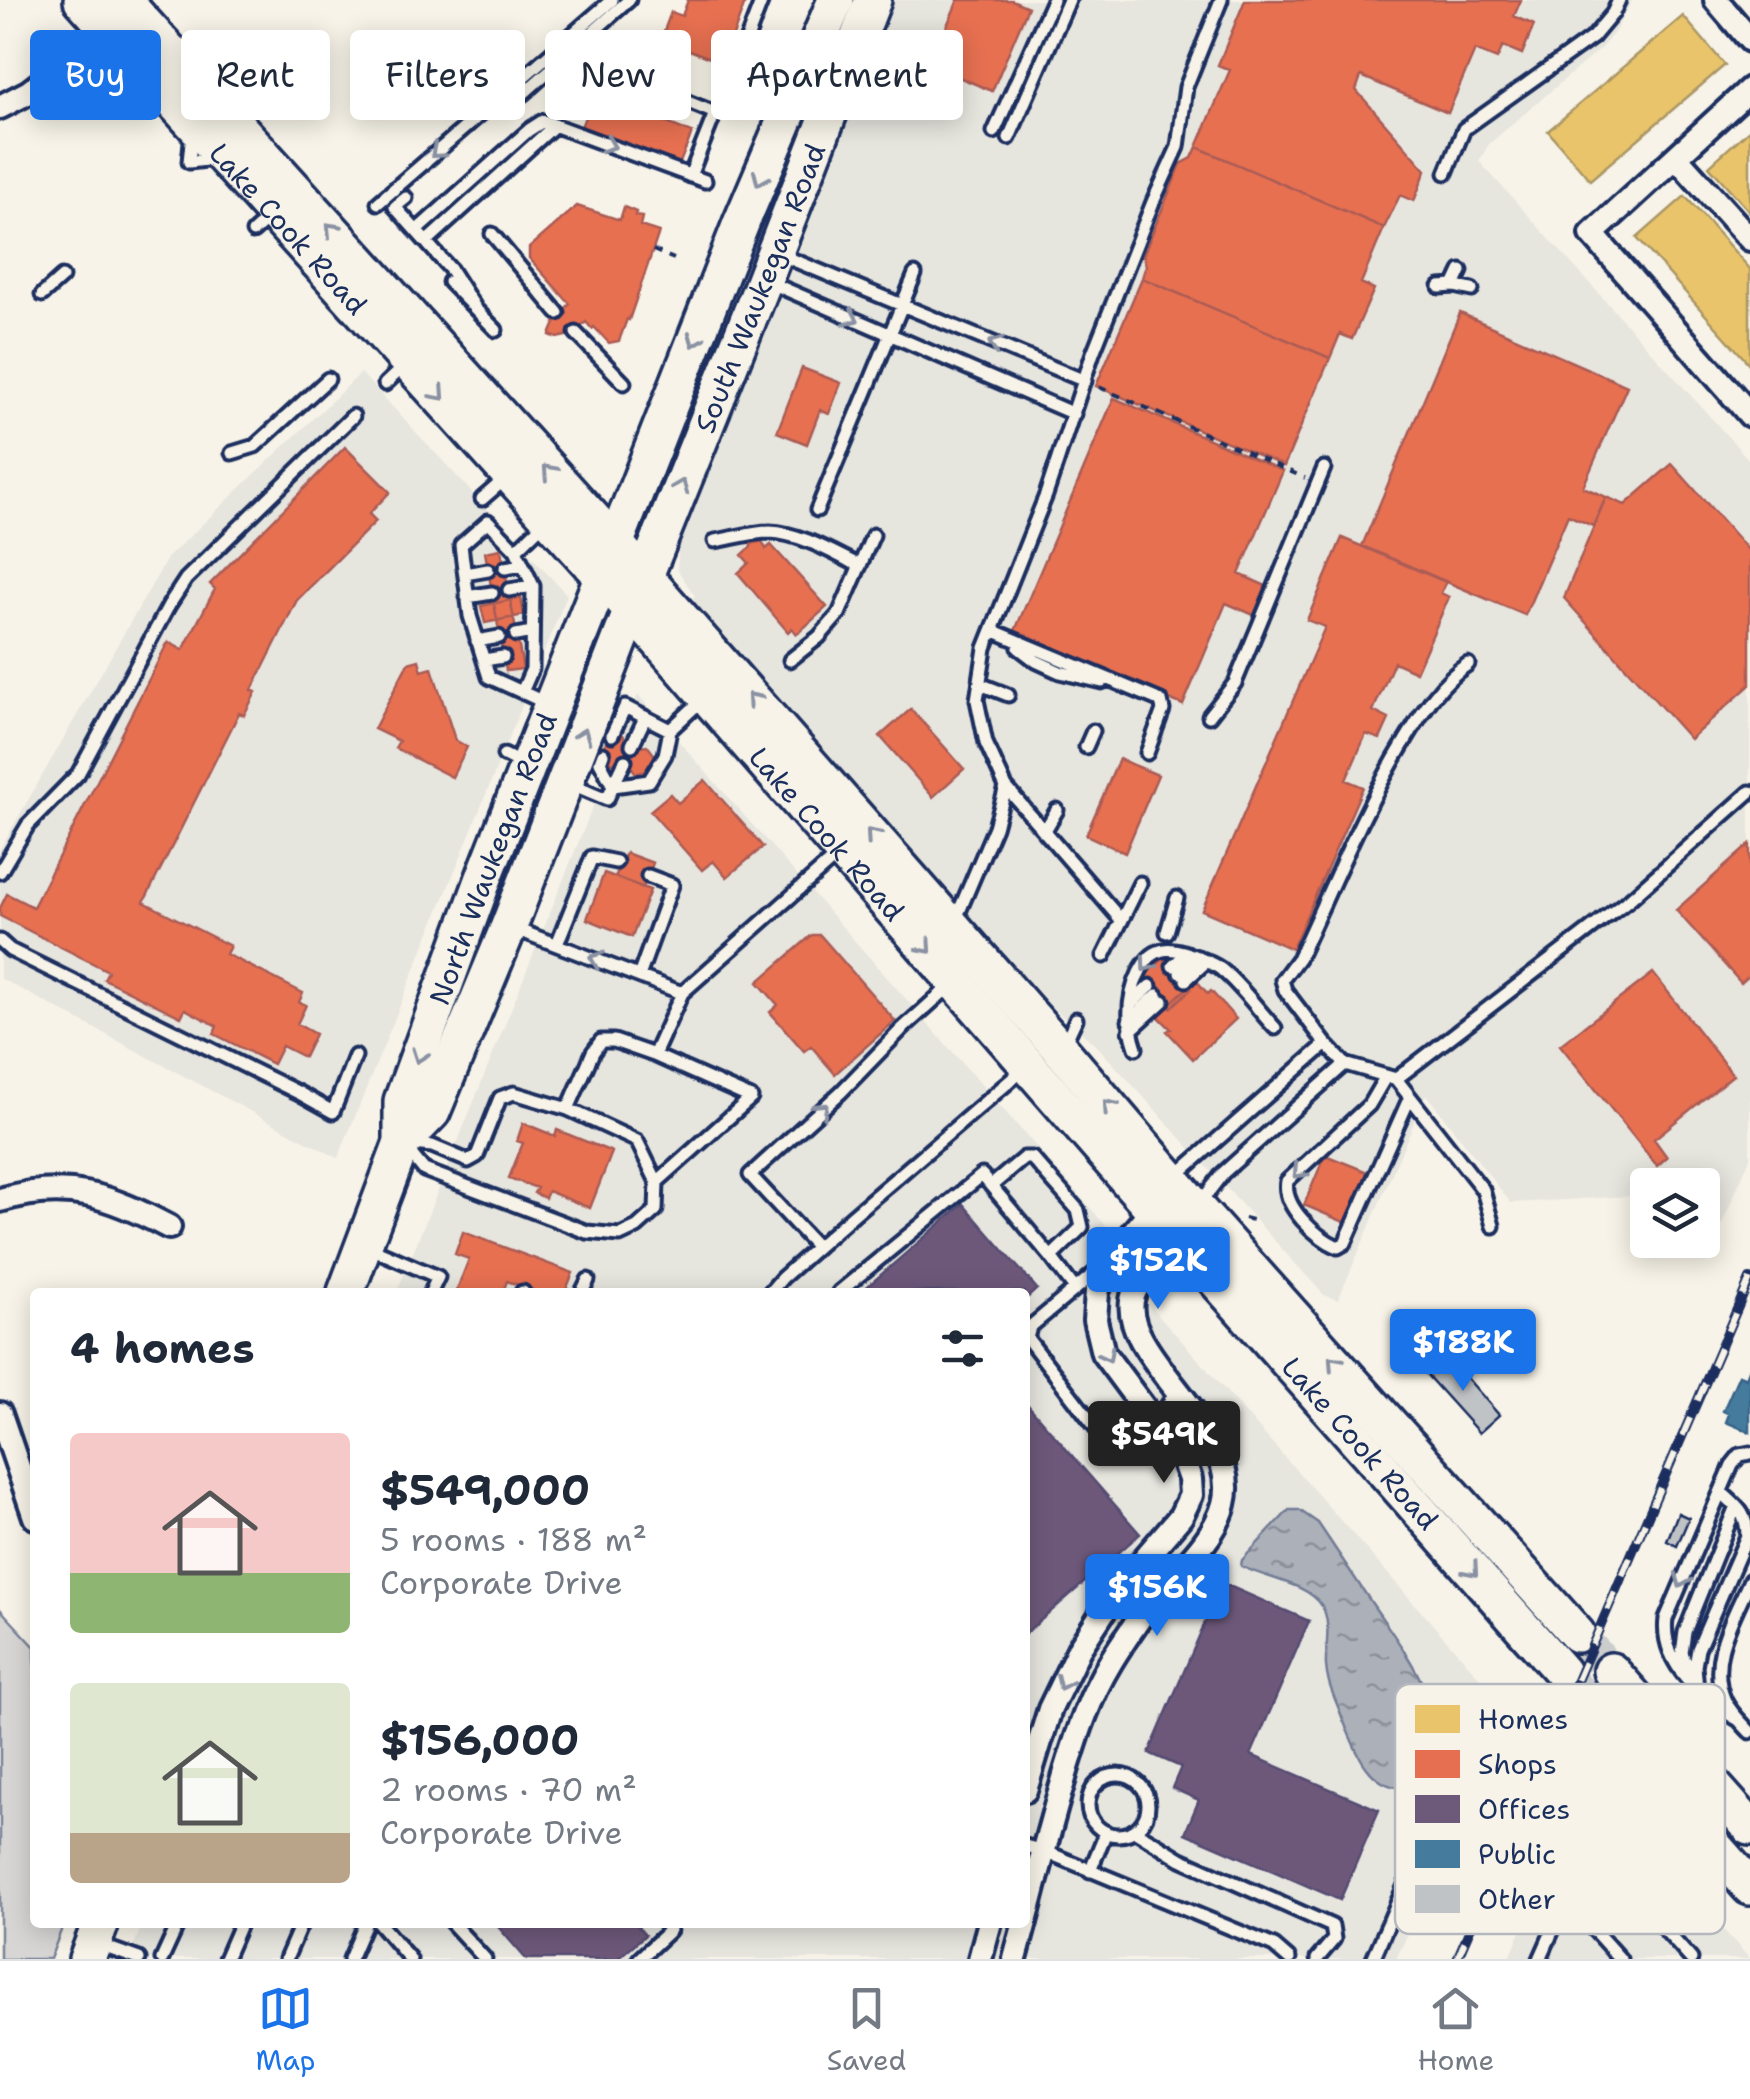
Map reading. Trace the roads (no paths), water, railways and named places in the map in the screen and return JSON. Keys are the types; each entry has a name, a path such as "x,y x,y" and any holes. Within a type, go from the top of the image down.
{"main road":[{"name":"Lake Cook Road","path":"82,0 122,14 418,356 510,474 1028,1065 1174,1208 1578,1634"},
{"name":"South Waukegan Road","path":"602,577 742,222 836,0"},
{"name":"South Waukegan Road","path":"632,610 873,0"},
{"name":"Lake Cook Road","path":"122,14 193,124 224,158 263,223 418,356 615,543 952,926 1068,1034 1174,1208 1562,1672"},
{"name":"North Waukegan Road","path":"348,1288 402,1143 402,1101 485,875 537,699 602,577"},
{"name":"North Waukegan Road","path":"402,1143 432,1112 632,610"},
{"path":"1611,1671 1623,1684"},
{"path":"1725,1799 1750,1827"},
{"path":"1725,1862 1750,1887"}],"street":[{"path":"1716,0 1750,40"},
{"path":"0,107 29,92 122,14"},
{"path":"1750,89 1592,234 1750,415"},
{"path":"1677,158 1750,239"},
{"path":"0,1200 39,1191 74,1191 128,1206 169,1227"},
{"path":"1030,1774 1050,1709 1078,1649 1116,1592 1180,1516 1190,1495 1184,1462 1103,1353 1094,1320 1098,1292 1110,1260 1174,1208"},
{"path":"1030,1881 1034,1849 1082,1722 1108,1666 1144,1612 1209,1535 1225,1502 1224,1472 1214,1447 1195,1412 1139,1338 1130,1313 1133,1293 1174,1208"},
{"path":"0,1414 30,1502"},
{"path":"980,1959 988,1928"},
{"path":"1015,1959 1023,1928"}],"lane":[{"path":"584,30 612,0"},
{"path":"589,30 629,0"},
{"path":"751,30 762,0"},
{"path":"994,132 1053,0"},
{"path":"1009,138 1069,0"},
{"path":"1121,920 1006,787 986,742 977,700 986,648 1046,494 1093,353 1152,202 1178,147 1186,87 1221,0"},
{"path":"1446,173 1464,129 1593,37 1613,13 1618,0"},
{"path":"378,203 545,65"},
{"path":"690,176 711,120"},
{"path":"416,231 543,121 705,181"},
{"path":"426,242 555,125"},
{"path":"406,198 395,208 453,272 474,306 496,330"},
{"path":"492,234 558,313"},
{"path":"779,244 791,259 1086,381"},
{"path":"1461,271 1447,286 1472,290"},
{"path":"817,510 914,274"},
{"path":"42,296 62,276"},
{"path":"762,288 778,286 1074,414"},
{"path":"576,333 624,383"},
{"path":"232,453 255,446 328,379"},
{"path":"0,872 28,825 78,774 186,580 352,416"},
{"path":"1209,716 1235,683 1324,468"},
{"path":"482,499 510,474"},
{"path":"516,550 550,518"},
{"path":"488,521 516,550 533,586 532,632 526,654 537,699 489,677 470,616 461,545 488,521"},
{"path":"715,542 768,532 782,534 860,566"},
{"path":"790,660 819,637 839,614 873,535"},
{"path":"504,568 523,565"},
{"path":"465,574 488,570"},
{"path":"509,590 533,586"},
{"path":"468,598 492,593"},
{"path":"516,634 532,632"},
{"path":"993,633 1161,701 1162,710 1147,752"},
{"path":"478,640 500,637"},
{"path":"484,660 503,657"},
{"path":"1468,664 1452,674 1394,758 1298,957 1282,980 1285,990 1345,1064 1391,1078 1410,1097 1483,1190 1494,1226"},
{"path":"980,684 1008,695"},
{"path":"612,786 649,780 666,755 670,730 707,696"},
{"path":"612,735 625,707 670,730"},
{"path":"632,746 646,718"},
{"path":"1086,747 1093,730"},
{"path":"603,754 600,762 612,786"},
{"path":"565,781 607,799 624,761"},
{"path":"952,926 995,828 1006,787"},
{"path":"1410,1097 1345,1243 1338,1247 1320,1236 1298,1212 1285,1192 1287,1181 1370,1105 1391,1078 1632,898 1750,792"},
{"path":"1044,832 1057,810"},
{"path":"654,1055 682,992 842,851"},
{"path":"556,944 592,857 616,862"},
{"path":"639,976 672,885 648,876"},
{"path":"1104,956 1140,882"},
{"path":"1167,932 1177,898"},
{"path":"509,926 682,992"},
{"path":"0,942 332,1112 355,1056"},
{"path":"1136,1048 1130,1026 1132,993 1140,970 1154,953 1165,949 1182,950 1221,968 1275,1028"},
{"path":"1198,957 1180,973 1198,957"},
{"path":"817,1247 750,1175 956,981"},
{"path":"1130,1004 1157,994 1130,1026"},
{"path":"568,1109 593,1052 601,1042 614,1040 750,1098 657,1182"},
{"path":"1174,1208 1326,1044"},
{"path":"1174,1208 1223,1173 1345,1064"},
{"path":"774,1288 1028,1065"},
{"path":"514,1093 568,1109 637,1141 657,1182 656,1210 620,1235 588,1232 424,1170 402,1143 432,1146 468,1162 477,1156 500,1098 514,1093"},
{"path":"991,1186 1024,1158 1032,1158 1078,1210 1082,1227 1051,1257"},
{"path":"844,1288 982,1174 1075,1289"},
{"path":"364,1245 438,1276 434,1288"},
{"path":"1030,1328 1110,1260"},
{"path":"584,1288 588,1280"},
{"path":"1030,1344 1097,1429 1116,1438 1131,1439 1156,1423 1178,1390"},
{"path":"1693,1684 1667,1646 1666,1619 1732,1465 1740,1455 1750,1453"},
{"path":"1697,1684 1698,1649 1747,1536 1747,1522 1721,1492"},
{"path":"1695,1684 1682,1653 1685,1632 1736,1506"},
{"path":"1720,1684 1720,1651 1750,1580"},
{"path":"1725,1701 1750,1732"},
{"path":"1725,1712 1740,1720"},
{"path":"1115,1775 1134,1780 1147,1795 1147,1815 1134,1830 1125,1834 1106,1832 1092,1819 1089,1800 1098,1783 1115,1775"},
{"path":"1134,1830 1180,1859 1332,1926 1334,1939 1317,1959"},
{"path":"1090,1870 1106,1832"},
{"path":"1034,1849 1274,1946 1288,1959"},
{"path":"1373,1959 1395,1909"},
{"path":"162,1959 176,1928"},
{"path":"225,1959 239,1928"},
{"path":"286,1959 299,1928"},
{"path":"350,1959 363,1928"},
{"path":"383,1928 410,1959"},
{"path":"457,1928 486,1959"},
{"path":"639,1959 668,1928"},
{"path":"1540,1959 1551,1934"},
{"path":"1597,1934 1620,1959"},
{"path":"1669,1934 1691,1959"},
{"path":"94,1941 139,1959"}],"water":[{"path":"1289,1510 1299,1510 1318,1523 1410,1660 1422,1684 1395,1684 1395,1786 1380,1781 1363,1763 1342,1717 1328,1679 1327,1628 1322,1606 1296,1586 1241,1566 1242,1560"}],"tunnel":[{"path":"1577,1634 1611,1671"},
{"path":"1562,1672 1572,1684"}],"railway":[{"path":"1575,1684 1750,1279"},
{"path":"1457,1959 1468,1934"}]}
